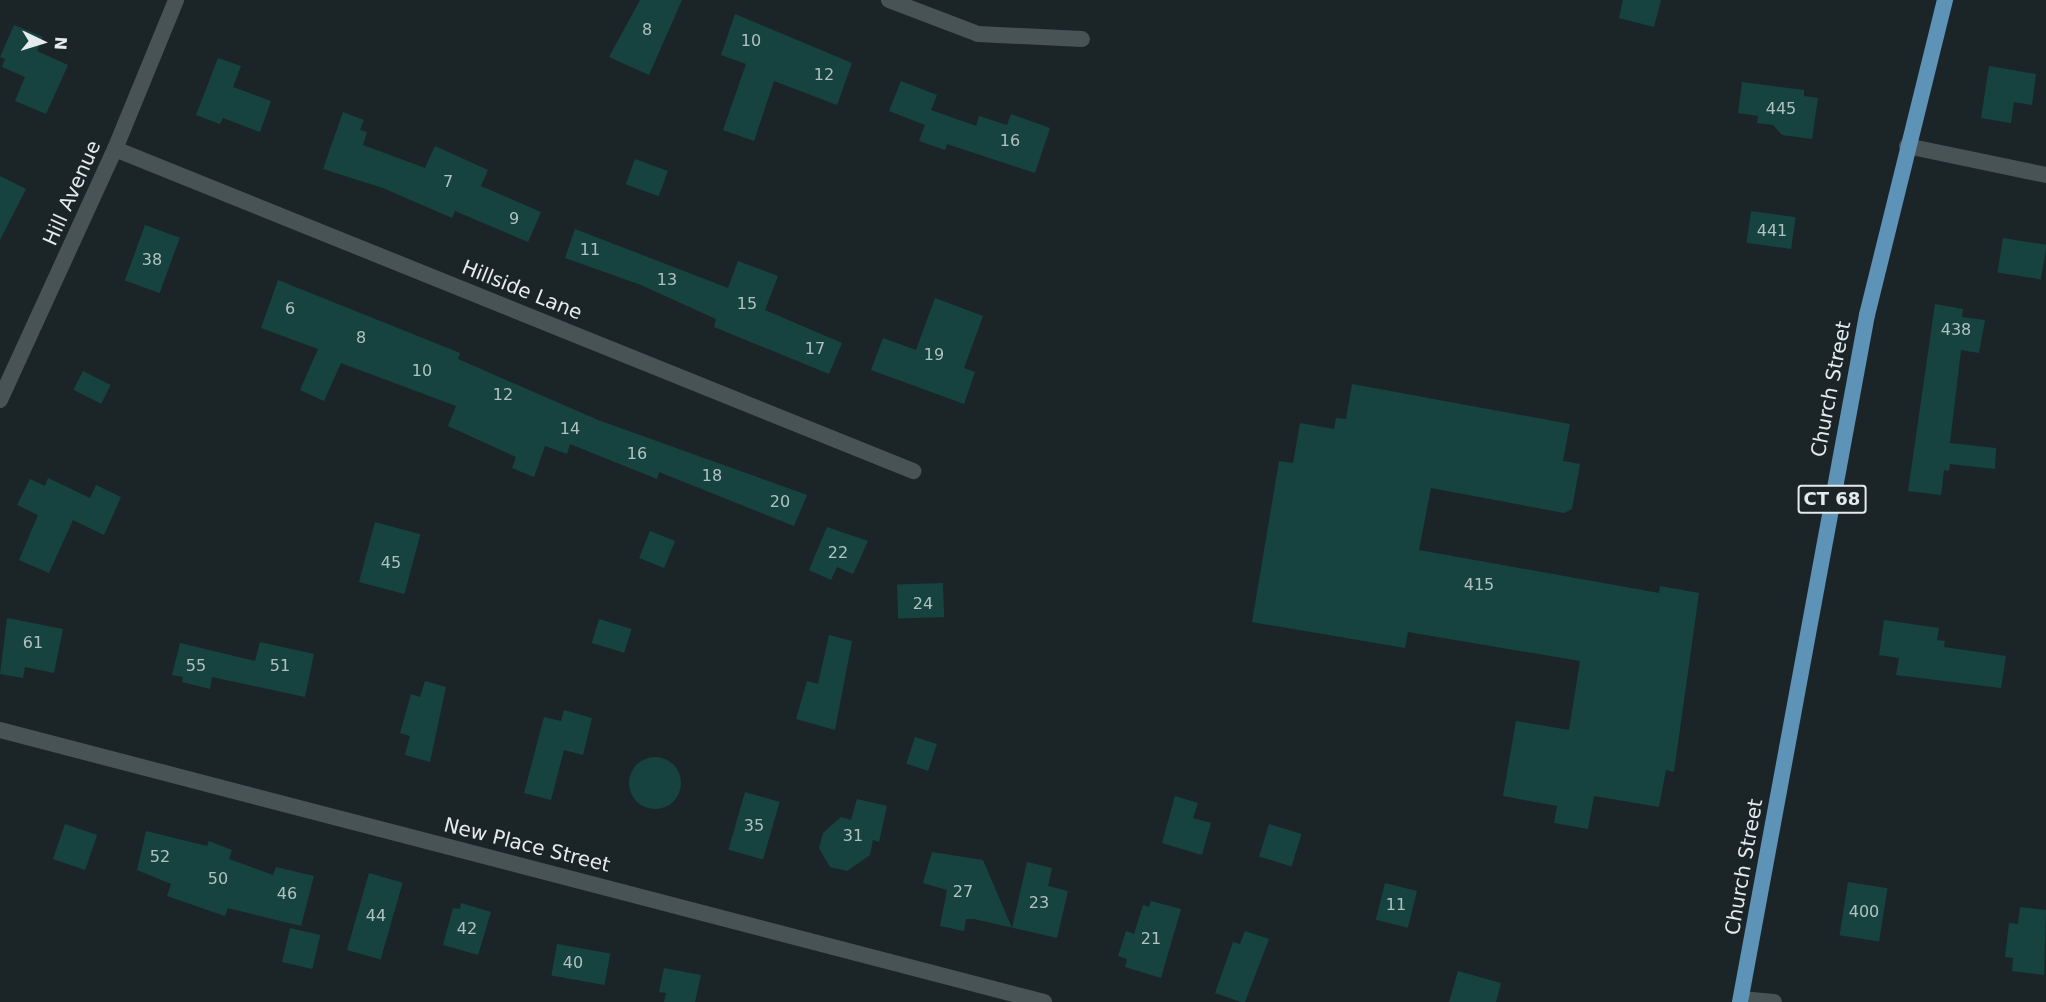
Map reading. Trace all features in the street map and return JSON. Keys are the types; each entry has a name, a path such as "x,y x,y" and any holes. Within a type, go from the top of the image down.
{"main road":[{"name":"Church Street","path":"1741,1000 1844,429 1907,146 1945,0"}],"street":[{"name":"Hill Avenue","path":"0,400 116,149 176,0"},
{"path":"889,0 978,34 1082,39"},
{"path":"1907,146 2046,176"},
{"name":"Hillside Lane","path":"116,149 913,471"},
{"name":"New Place Street","path":"0,730 1044,1002"},
{"path":"1741,1000 1773,1002"}],"building":[{"path":"640,0 682,0 649,75 609,57"},
{"path":"1623,0 1661,0 1654,27 1619,18"},
{"path":"735,14 852,63 837,105 774,81 754,141 723,130 746,64 721,55"},
{"path":"14,25 43,37 37,51 68,65 46,114 15,101 25,77 2,67 5,59 0,57"},
{"path":"218,58 241,66 233,87 271,101 260,132 223,118 220,124 196,115"},
{"path":"1989,66 2036,74 2032,105 2014,102 2011,123 1981,118"},
{"path":"901,81 937,95 931,110 976,126 979,116 1007,125 1011,114 1050,128 1035,173 947,144 945,150 919,141 925,125 889,111"},
{"path":"1742,82 1804,90 1804,96 1818,98 1812,139 1782,135 1773,125 1757,123 1758,116 1738,113"},
{"path":"343,112 364,120 360,130 367,132 363,145 425,168 435,146 488,170 481,186 541,212 528,242 455,211 452,218 383,188 323,169"},
{"path":"635,159 668,171 659,196 626,184"},
{"path":"0,176 26,189 0,240"},
{"path":"1751,211 1796,217 1791,249 1747,243"},
{"path":"145,225 180,238 160,293 125,280"},
{"path":"575,229 728,288 738,261 778,276 765,310 842,343 829,374 714,327 716,319 641,285 565,258"},
{"path":"2003,238 2046,245 2041,279 1998,273"},
{"path":"278,280 460,353 458,359 598,420 807,495 794,526 659,472 657,479 570,444 567,454 545,446 534,477 512,468 516,457 448,426 456,406 341,363 324,401 300,390 318,349 261,328"},
{"path":"935,298 983,316 964,368 975,372 964,404 871,370 883,338 916,350"},
{"path":"1935,304 1963,309 1962,317 1985,320 1979,353 1961,350 1950,443 1996,448 1995,469 1950,464 1949,471 1944,470 1941,495 1908,491"},
{"path":"83,371 111,385 101,404 73,390"},
{"path":"1352,384 1570,424 1563,461 1580,464 1572,509 1564,513 1431,488 1419,550 1659,593 1660,586 1699,593 1674,772 1666,770 1659,807 1594,796 1588,829 1554,823 1557,806 1503,796 1516,721 1569,730 1580,661 1408,632 1405,648 1252,622 1279,461 1293,463 1300,423 1334,429 1336,418 1346,419"},
{"path":"48,478 90,498 96,485 121,497 104,535 73,520 49,573 19,560 38,515 17,505 30,479 45,486"},
{"path":"375,522 420,534 404,594 359,582"},
{"path":"827,527 868,541 853,574 837,567 831,580 809,570"},
{"path":"650,531 675,541 664,568 639,558"},
{"path":"943,583 944,617 898,619 897,585"},
{"path":"7,618 63,629 54,673 25,667 23,678 0,674"},
{"path":"599,619 632,629 624,653 592,643"},
{"path":"1884,620 1939,628 1937,640 1945,641 1944,647 2006,656 2001,688 1896,675 1899,658 1879,655"},
{"path":"829,635 852,641 835,730 796,719 807,681 818,684"},
{"path":"260,642 314,654 305,697 212,677 210,689 182,682 183,677 172,675 180,643 255,661"},
{"path":"425,681 446,687 430,762 405,755 410,736 400,733 411,694 420,697"},
{"path":"564,710 592,718 583,755 564,750 551,800 524,793 544,717 561,721"},
{"path":"915,737 937,744 928,771 906,764"},
{"path":"650,757 660,757 674,764 681,783 674,802 660,809 650,809 640,805 633,798 629,788 629,778 633,768 640,761"},
{"path":"745,792 780,802 763,860 728,850"},
{"path":"1175,796 1198,803 1193,818 1211,823 1202,855 1162,843"},
{"path":"857,799 887,806 879,842 873,840 870,855 847,871 830,867 819,848 823,833 841,817 851,820"},
{"path":"65,824 97,835 85,870 53,859"},
{"path":"1269,824 1302,834 1292,866 1259,857"},
{"path":"146,831 207,846 209,841 232,850 229,859 273,875 276,867 314,876 301,926 228,908 225,916 167,896 171,884 137,870"},
{"path":"932,852 983,860 1012,928 974,919 966,919 964,931 940,926 947,890 923,883"},
{"path":"1027,862 1052,868 1048,886 1068,891 1057,938 1012,928"},
{"path":"369,873 403,883 381,960 347,950"},
{"path":"1848,882 1888,888 1879,942 1840,935"},
{"path":"1385,883 1417,891 1408,928 1376,920"},
{"path":"1151,901 1181,909 1161,978 1125,967 1127,959 1118,956 1126,931 1134,934 1143,905 1149,907"},
{"path":"461,903 491,912 478,955 443,945 453,908 460,909"},
{"path":"2020,907 2046,910 2044,975 2012,971 2013,958 2005,957 2009,923 2018,924"},
{"path":"290,928 320,935 312,969 282,962"},
{"path":"1245,931 1269,939 1245,1002 1241,1002 1215,993 1233,942 1240,944"},
{"path":"557,944 610,953 605,985 551,976"},
{"path":"664,968 701,975 695,1002 664,1002 666,993 659,992"},
{"path":"1458,971 1501,983 1496,1002 1449,1002"}]}
